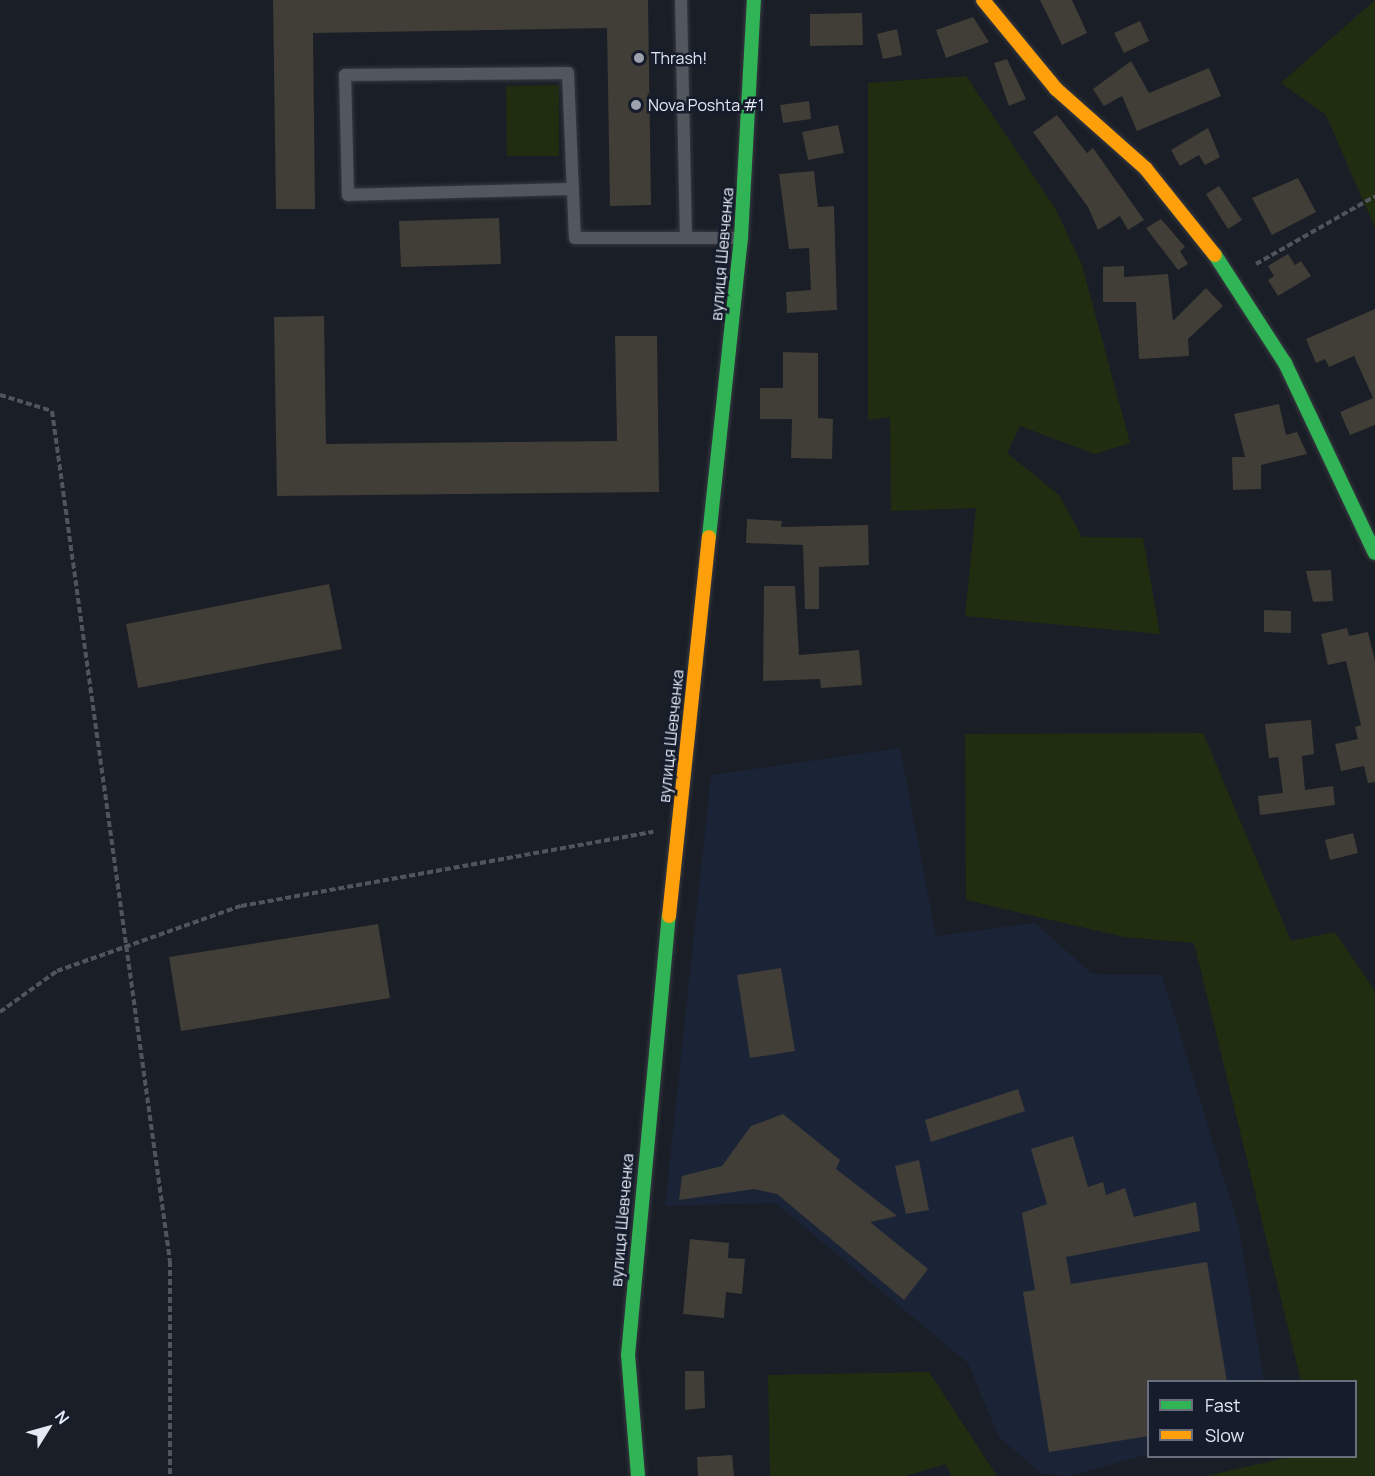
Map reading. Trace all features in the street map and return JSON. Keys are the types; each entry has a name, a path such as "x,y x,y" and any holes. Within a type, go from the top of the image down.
{"street":[{"name":"вулиця Шевченка","path":"638,1476 628,1355 677,828 741,238 754,0"},
{"path":"983,0 1056,89 1146,169 1233,277 1286,363 1375,553"}],"lane":[{"path":"681,0 686,234"},
{"path":"572,189 348,195 345,75 568,73 575,238 686,234 741,238"}],"path":[{"path":"1233,277 1375,196"},
{"path":"0,395 52,411 170,1261 170,1476"},
{"path":"0,1012 57,971 125,942 241,906 677,828"}],"shaded area":[{"path":"900,748 936,936 1035,923 1092,974 1162,975 1239,1228 1264,1380 1147,1380 1147,1454 1070,1476 1042,1474 999,1437 968,1363 775,1203 665,1206 711,775"}],"green space":[{"path":"1375,0 1375,228 1326,115 1281,83"},
{"path":"966,76 1055,208 1082,265 1130,443 1095,454 1020,426 1007,453 1059,495 1082,537 1143,538 1160,634 965,616 976,508 891,511 890,417 868,420 868,83"},
{"path":"559,85 559,156 507,156 506,86"},
{"path":"1203,733 1291,941 1335,932 1375,991 1375,1476 1206,1476 1285,1458 1357,1458 1357,1380 1301,1380 1194,943 1124,937 966,900 965,734"},
{"path":"929,1372 997,1476 952,1476 945,1464 905,1476 770,1476 768,1375"}],"building":[{"path":"273,0 648,0 651,205 610,206 607,28 313,33 315,209 276,209"},
{"path":"1040,0 1072,0 1087,33 1062,45"},
{"path":"862,13 863,45 810,46 810,14"},
{"path":"973,17 989,42 946,58 936,30"},
{"path":"1140,21 1149,41 1124,53 1114,33"},
{"path":"897,29 902,55 883,59 877,34"},
{"path":"1007,59 1026,99 1009,106 994,63"},
{"path":"1131,61 1149,93 1209,68 1221,96 1137,131 1122,96 1104,106 1093,89"},
{"path":"809,101 811,119 783,123 780,105"},
{"path":"1057,115 1087,153 1093,148 1144,220 1128,230 1120,216 1098,230 1088,207 1033,132"},
{"path":"838,125 844,153 808,160 802,132"},
{"path":"1208,128 1220,157 1205,165 1199,155 1180,166 1171,150"},
{"path":"814,171 818,207 834,206 837,310 787,313 786,292 811,290 809,248 789,249 779,174"},
{"path":"1298,178 1316,212 1272,235 1252,198"},
{"path":"1219,186 1242,220 1228,229 1206,194"},
{"path":"499,218 501,264 401,267 399,221"},
{"path":"1161,219 1185,247 1180,251 1188,264 1178,270 1146,228"},
{"path":"1288,254 1295,265 1301,261 1311,276 1278,296 1268,280 1274,276 1268,266"},
{"path":"1124,266 1124,277 1168,274 1173,321 1206,288 1223,306 1188,339 1189,356 1139,359 1136,302 1103,302 1103,267"},
{"path":"1375,309 1375,425 1350,435 1340,412 1373,398 1354,356 1329,367 1325,359 1316,363 1306,339"},
{"path":"324,316 326,444 617,441 615,336 657,336 659,492 277,496 274,317"},
{"path":"783,352 818,353 818,418 833,419 832,459 791,458 792,419 760,419 760,388 783,388"},
{"path":"1279,404 1286,435 1297,432 1307,454 1261,465 1261,489 1233,490 1232,457 1245,457 1234,414"},
{"path":"747,519 782,521 781,527 868,525 869,565 819,567 819,609 805,609 803,545 746,543"},
{"path":"1331,570 1333,601 1313,602 1306,571"},
{"path":"329,584 342,649 138,688 126,624"},
{"path":"764,586 795,586 799,655 859,650 862,685 821,688 820,679 763,681"},
{"path":"1264,610 1291,611 1291,633 1264,632"},
{"path":"1347,628 1349,636 1368,632 1375,661 1375,782 1368,783 1364,766 1341,771 1335,744 1358,739 1355,727 1361,725 1346,661 1328,665 1321,634"},
{"path":"1311,720 1314,754 1302,756 1305,790 1333,786 1335,805 1260,815 1258,796 1283,793 1278,757 1269,758 1265,724"},
{"path":"1353,833 1358,853 1330,860 1325,840"},
{"path":"378,924 390,998 181,1031 169,957"},
{"path":"781,968 795,1051 750,1058 737,975"},
{"path":"1018,1089 1025,1111 931,1142 925,1120"},
{"path":"783,1114 840,1160 836,1169 897,1216 870,1222 928,1269 904,1300 777,1194 754,1189 679,1200 682,1176 722,1166 751,1126"},
{"path":"1073,1136 1088,1187 1103,1182 1106,1195 1125,1188 1134,1217 1196,1202 1200,1231 1066,1257 1071,1284 1207,1262 1227,1380 1147,1380 1147,1436 1049,1452 1023,1292 1035,1290 1022,1213 1047,1204 1031,1149"},
{"path":"919,1160 929,1210 906,1214 895,1166"},
{"path":"690,1239 729,1243 728,1258 745,1259 742,1294 726,1292 724,1318 683,1314"},
{"path":"685,1371 704,1371 705,1408 685,1410"},
{"path":"732,1455 734,1476 698,1476 697,1457"}],"traffic: fast":[{"path":"709,537 741,238 754,0"},
{"path":"1215,255 1285,363 1375,553"},
{"path":"638,1476 628,1355 669,916"}],"traffic: slow":[{"path":"983,0 1056,89 1146,169 1215,255"},
{"path":"669,916 709,537"}],"place":[{"name":"Thrash!","path":"639,58"},
{"name":"Nova Poshta #1","path":"636,105"}]}
